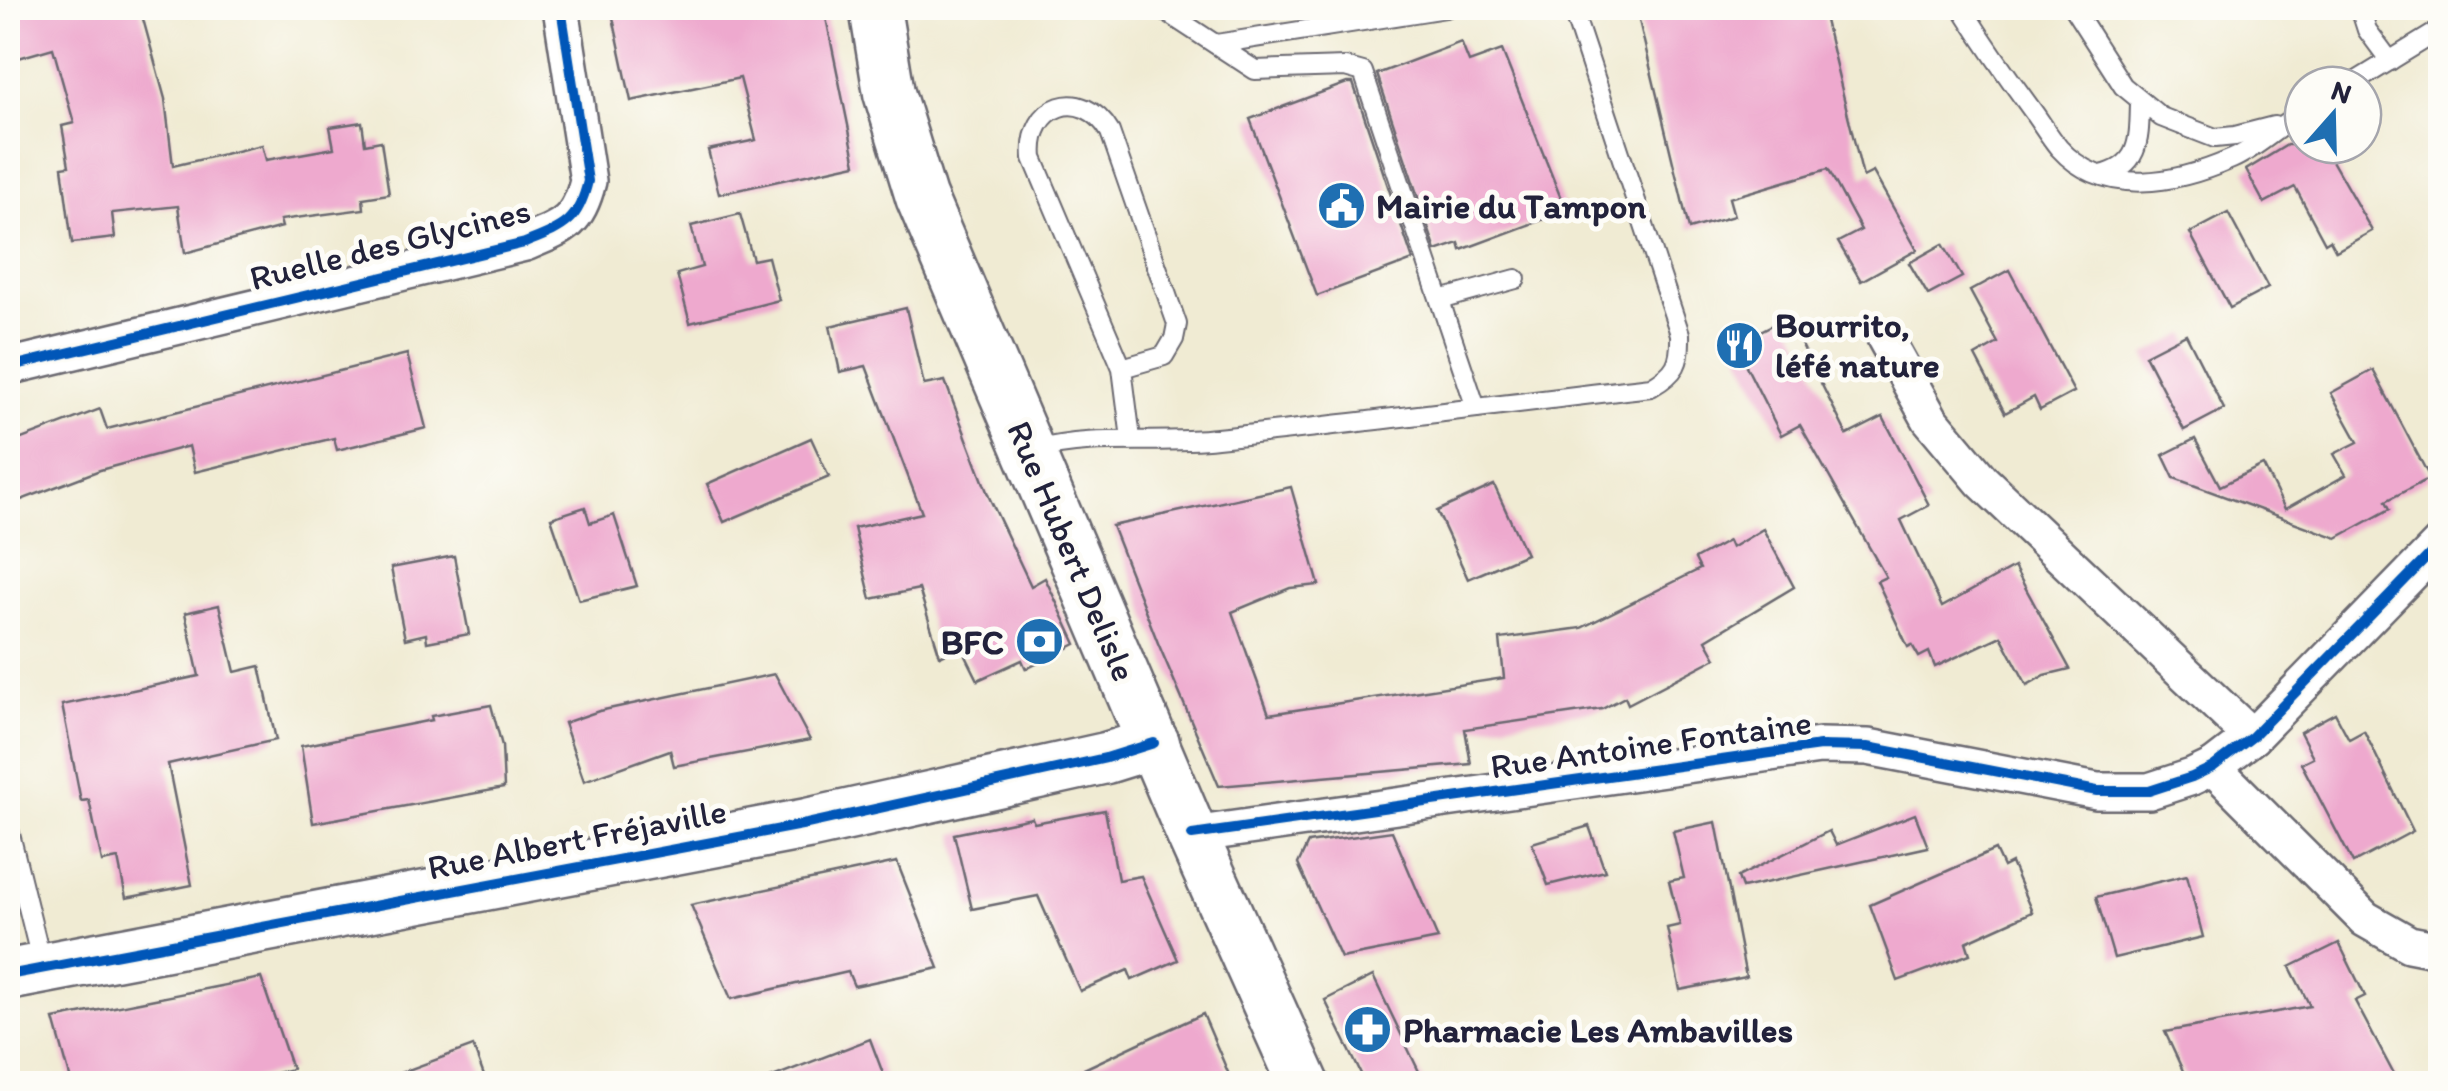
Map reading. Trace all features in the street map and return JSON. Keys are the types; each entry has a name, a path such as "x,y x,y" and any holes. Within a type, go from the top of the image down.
{"main road":[{"name":"Rue Hubert Delisle","path":"875,8 889,92 921,197 1192,835 1304,1084"},
{"name":"Rue Albert Fréjaville","path":"26,972 807,824 1106,758 1154,743"}],"street":[{"name":"Ruelle des Glycines","path":"8,367 525,243 558,230 582,208 588,181 561,8"},
{"path":"1885,338 1930,419 1982,481 2252,737"},
{"name":"Rue Antoine Fontaine","path":"1192,835 1820,746 1868,747 2096,791 2149,791 2213,767 2252,737 2440,544"},
{"path":"2213,767 2365,919 2410,944 2440,950"}],"lane":[{"path":"1160,8 1256,70 1346,67 1362,72 1476,408"},
{"path":"1216,44 1446,8"},
{"path":"1029,452 1059,444 1131,438 1212,439 1476,408 1651,387 1672,375 1681,358 1680,334 1572,8"},
{"path":"1962,8 2060,150 2100,175 2129,183 2163,182 2196,173 2236,157 2283,125"},
{"path":"2073,8 2124,86 2161,117 2216,138 2283,124"},
{"path":"2360,8 2366,30 2390,60"},
{"path":"2382,65 2440,30"},
{"path":"2100,175 2119,171 2132,156 2140,103"},
{"path":"1122,368 1164,356 1177,324 1110,132 1100,114 1085,106 1068,106 1051,111 1038,121 1032,141 1033,158 1122,368 1131,438"},
{"path":"1440,300 1516,279"},
{"path":"8,826 26,972"}],"building":[{"path":"140,8 165,99 173,166 262,145 266,160 334,148 330,127 362,122 365,144 381,141 389,194 363,198 364,209 280,220 282,227 185,253 178,206 112,213 115,238 72,243 62,167 69,166 62,126 74,123 53,48 8,61 8,11"},
{"path":"611,8 824,8 856,164 719,194 708,150 756,140 740,78 631,101"},
{"path":"1636,8 1822,8 1863,177 1873,172 1917,250 1861,281 1838,242 1861,230 1828,169 1729,198 1734,216 1689,229"},
{"path":"1461,42 1469,62 1502,50 1566,211 1461,250 1459,243 1436,251 1377,74"},
{"name":"Mairie du Tampon","path":"1353,83 1413,260 1317,296 1250,119"},
{"path":"2283,147 2283,165 2334,165 2372,231 2336,251 2330,240 2325,243 2295,187 2264,203 2246,170"},
{"path":"2228,213 2268,288 2230,308 2190,233"},
{"path":"740,214 753,260 768,257 779,300 690,323 677,274 702,267 691,226"},
{"path":"1943,244 1962,277 1928,295 1909,263"},
{"path":"2009,270 2074,392 2040,410 2034,397 2005,413 1975,356 1998,343 1970,291"},
{"path":"906,308 924,385 945,381 989,497 1031,586 1045,578 1076,644 1026,669 1022,660 978,680 961,646 940,656 919,589 871,599 854,528 922,513 866,366 840,372 830,326"},
{"path":"1788,317 1847,435 1883,417 1929,505 1901,520 1942,607 2014,567 2070,669 2045,675 2027,685 2001,636 1935,667 1929,652 1919,657 1912,645 1908,647 1877,581 1886,577 1800,425 1781,435 1735,344"},
{"path":"2186,334 2224,409 2184,430 2145,355"},
{"path":"407,354 426,428 337,450 334,438 195,472 189,446 100,470 8,505 8,444 100,409 107,429"},
{"path":"2373,370 2430,478 2386,501 2390,509 2337,538 2174,478 2163,455 2195,439 2220,486 2263,465 2285,509 2346,475 2334,454 2358,442 2331,393"},
{"path":"811,438 829,477 724,522 707,484"},
{"path":"1494,485 1526,554 1468,579 1437,511"},
{"path":"1291,487 1319,585 1290,588 1232,612 1269,714 1504,678 1500,639 1581,628 1700,569 1695,559 1728,541 1731,548 1763,529 1794,587 1706,640 1716,658 1628,704 1625,697 1602,709 1465,729 1471,764 1219,786 1112,526"},
{"path":"585,507 590,523 614,515 637,586 579,600 551,518"},
{"path":"454,556 469,634 427,642 426,634 405,639 391,568"},
{"path":"219,605 235,672 260,666 276,740 168,764 192,885 126,898 118,859 102,862 89,800 81,801 62,705 199,676 185,613"},
{"path":"775,674 810,740 674,766 670,750 584,781 564,723 599,711"},
{"path":"491,705 502,746 504,788 313,823 301,746"},
{"path":"2335,713 2349,739 2364,731 2413,831 2353,863 2301,763 2313,757 2300,732"},
{"path":"1105,810 1118,880 1141,876 1178,960 1132,980 1128,970 1080,991 1038,896 972,909 954,834 1032,818 1034,823"},
{"path":"1915,814 1928,847 1742,888 1738,877 1829,831 1836,845"},
{"path":"1716,822 1746,977 1680,990 1667,928 1680,925 1669,881 1684,878 1673,831"},
{"path":"1589,826 1605,871 1548,885 1532,843"},
{"path":"1392,831 1438,939 1341,958 1298,864 1308,843"},
{"path":"1995,850 2003,867 2011,863 2032,912 1966,942 1970,954 1898,981 1870,905"},
{"path":"897,862 939,968 854,986 848,972 731,999 691,905"},
{"path":"2187,875 2203,937 2114,958 2096,897"},
{"path":"2339,943 2365,996 2355,1001 2399,1084 2189,1084 2165,1032 2310,1006 2290,967"},
{"path":"1373,976 1425,1084 1366,1084 1325,1000"},
{"path":"261,978 292,1069 234,1084 72,1084 54,1019"},
{"path":"1203,1014 1233,1084 1052,1084 1148,1039"},
{"path":"870,1039 887,1084 762,1084 762,1081"},
{"path":"473,1046 487,1084 382,1084 381,1080"}],"cycle path":[{"path":"8,367 525,243 567,222 579,206 588,181 561,8"},
{"path":"1192,835 1820,746 1868,747 2097,791 2149,791 2213,767 2252,737 2440,544"},
{"path":"8,975 807,824 1106,758 1154,743"}],"place":[{"name":"Mairie du Tampon","path":"1341,206"},
{"name":"Bourrito, léfé nature","path":"1740,345"},
{"name":"BFC","path":"1039,642"},
{"name":"Pharmacie Les Ambavilles","path":"1368,1030"}]}
